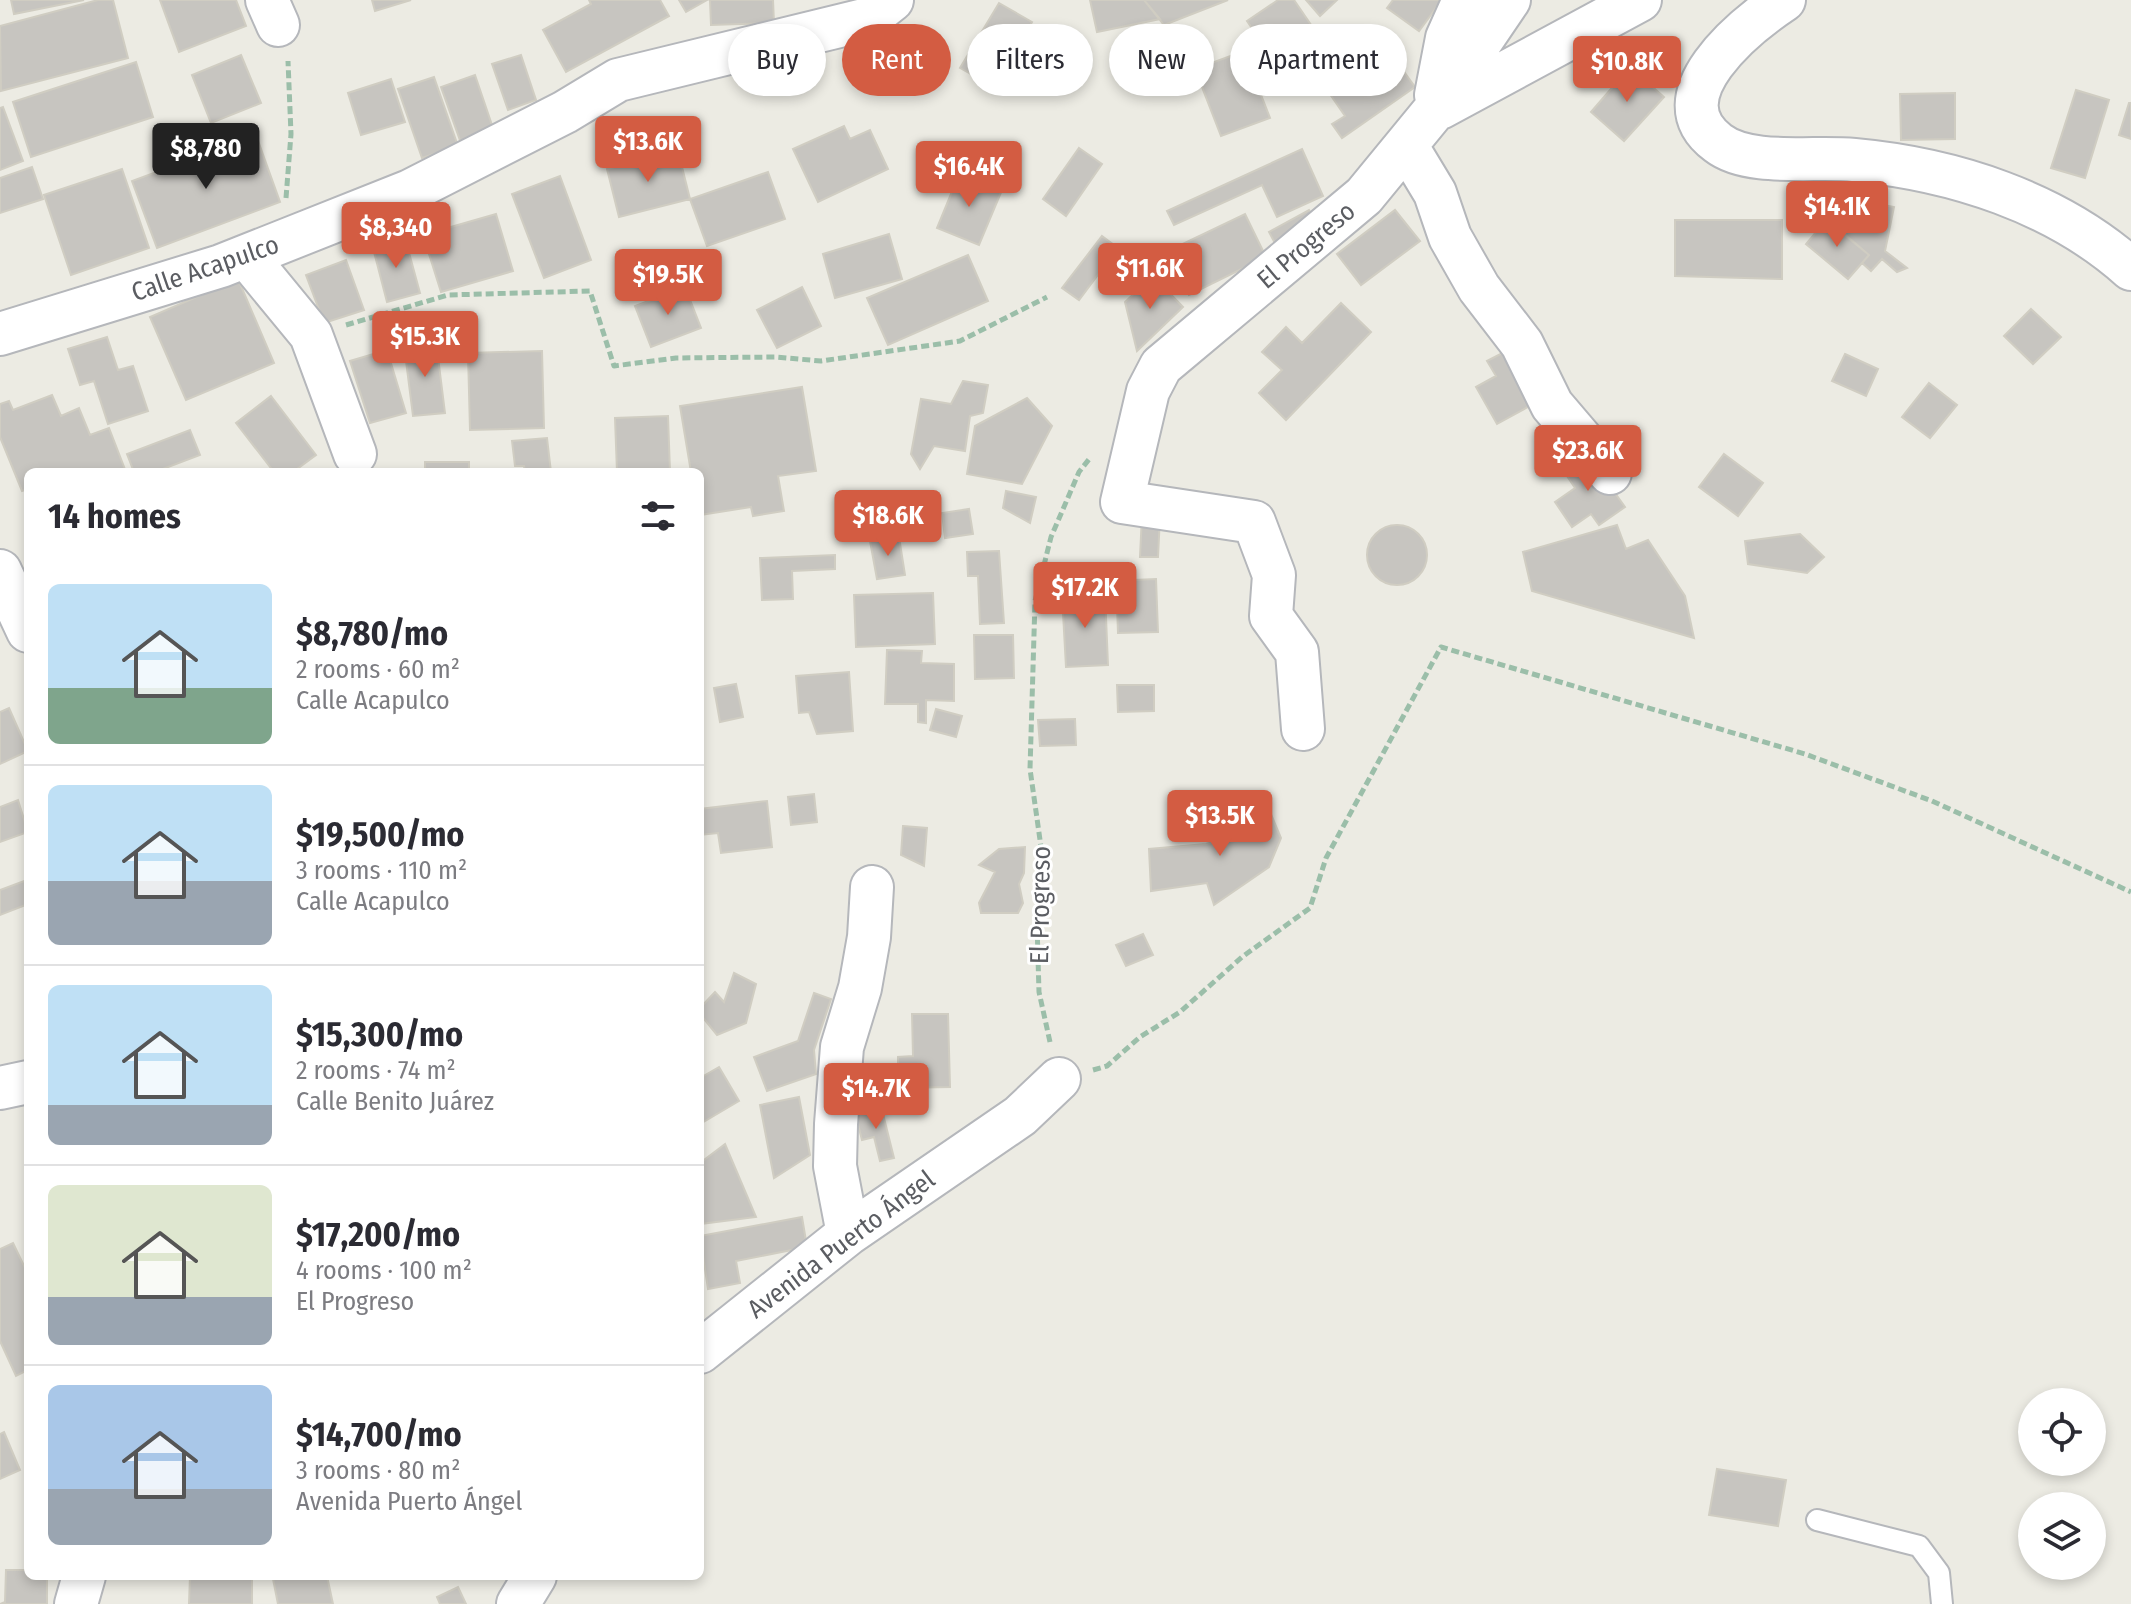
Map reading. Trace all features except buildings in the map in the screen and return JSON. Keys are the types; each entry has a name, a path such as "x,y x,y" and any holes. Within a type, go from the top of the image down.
{"street":[{"name":"Calle Acapulco","path":"0,334 256,252 410,191 565,112 618,80 868,19 892,0"},
{"path":"1433,112 1447,38 1464,0"},
{"name":"El Progreso","path":"1303,729 1297,652 1271,616 1274,575 1254,522 1122,502 1147,401 1161,366 1364,196 1433,112 1509,0"},
{"path":"1433,112 1640,0"},
{"path":"1784,0 1714,60 1696,91 1702,128 1719,145 1745,157 1854,160 1915,169 2001,191 2100,241 2131,269"},
{"path":"1406,145 1435,193 1450,237 1479,288 1522,344 1552,405 1610,473"},
{"path":"256,252 311,335 355,454"},
{"path":"0,571 24,622"},
{"path":"848,1234 835,1166 837,1109 842,1047 860,988 869,937 872,887"},
{"name":"Avenida Puerto Ángel","path":"704,1349 848,1234 1020,1116 1059,1079"},
{"path":"0,1088 24,1083"},
{"path":"76,1604 83,1580"},
{"path":"518,1604 533,1580"}],"lane":[{"path":"1817,1520 1919,1546 1939,1573 1942,1604"}],"path":[{"path":"256,252 286,207 291,134 290,70 273,13"},
{"path":"311,335 448,295 590,291 614,366 676,358 775,357 821,361 960,341 1047,297"},
{"name":"El Progreso","path":"1059,1079 1039,992 1037,923 1043,861 1030,769 1035,601 1051,537 1079,472 1094,453"},
{"path":"1059,1079 1107,1066 1140,1037 1180,1012 1242,957 1310,908 1326,858 1441,647 1805,754 1932,801 2131,892"}]}
